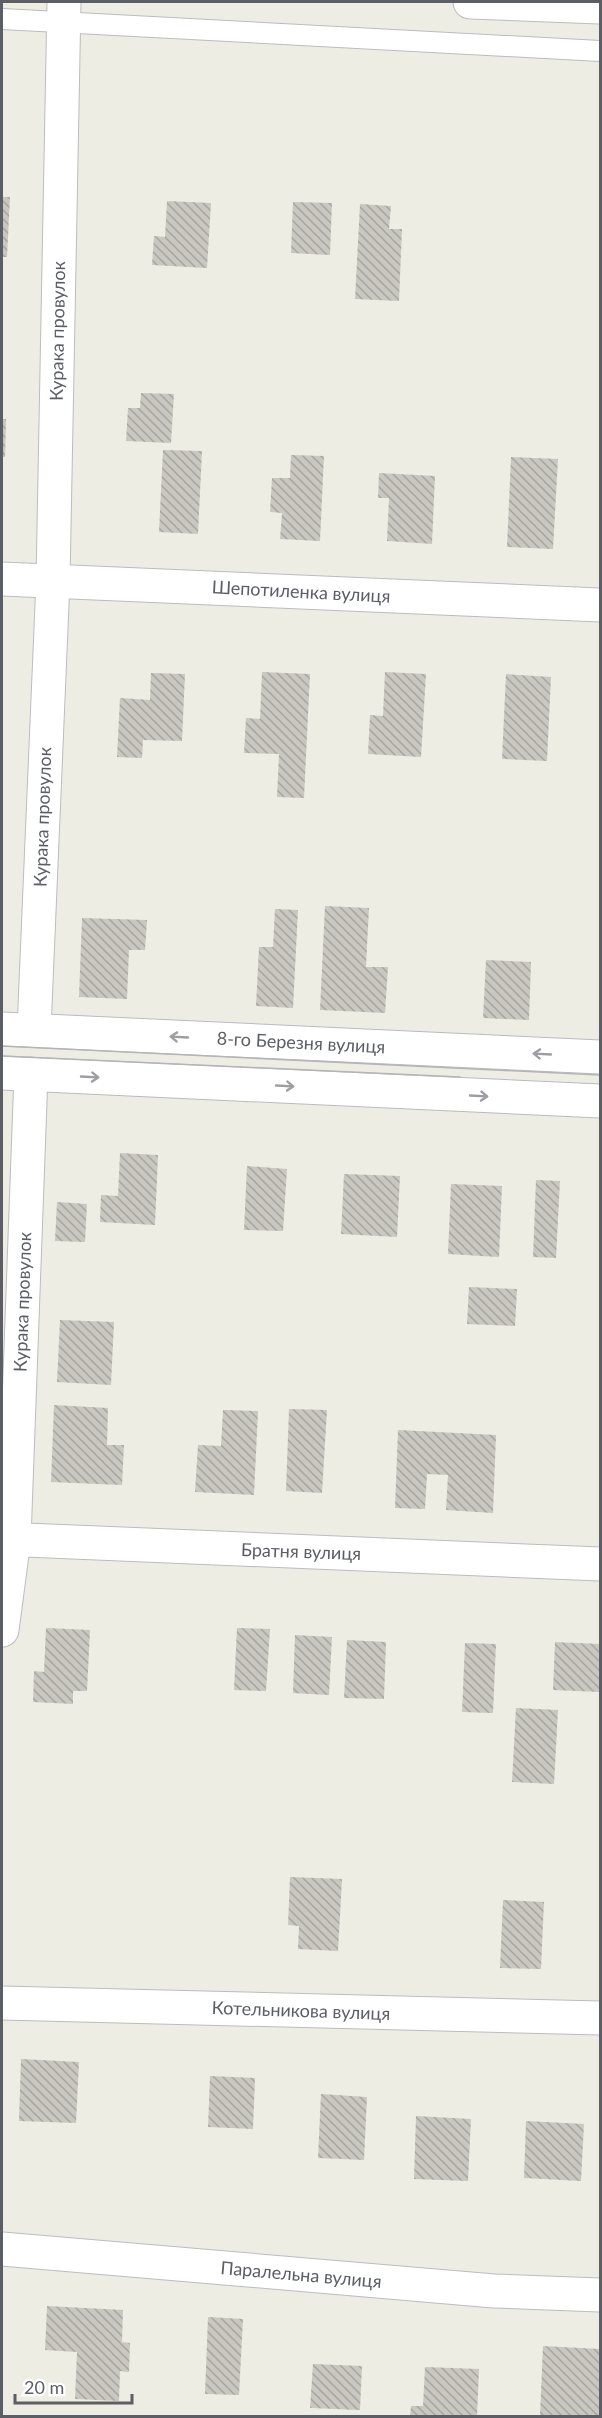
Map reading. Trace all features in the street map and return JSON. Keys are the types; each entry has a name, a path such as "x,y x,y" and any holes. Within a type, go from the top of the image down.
{"street":[{"path":"470,2 600,7"},
{"name":"Курака провулок","path":"2,1630 8,1539 16,1074 34,1030 52,581 64,12"},
{"name":"Шепотиленка вулиця","path":"2,579 600,605"},
{"name":"8-го Березня вулиця","path":"2,1029 600,1057"},
{"path":"16,1074 600,1101"},
{"name":"Братня вулиця","path":"8,1539 600,1564"},
{"name":"Котельникова вулиця","path":"2,2003 600,2018"},
{"name":"Паралельна вулиця","path":"2,2249 494,2291 600,2295"}],"lane":[{"path":"2,19 64,12 600,51"}],"building":[{"path":"2,197 10,197 7,257 2,257"},
{"path":"167,201 211,203 207,268 152,265 154,236 165,237"},
{"path":"293,202 332,203 330,255 291,253"},
{"path":"360,204 391,206 389,229 402,229 399,301 355,299"},
{"path":"141,393 174,394 171,443 126,441 128,408 140,408"},
{"path":"2,419 6,419 5,457 2,457"},
{"path":"163,450 202,451 198,534 159,532"},
{"path":"291,455 324,456 320,541 280,539 282,513 270,512 272,478 290,478"},
{"path":"511,457 558,459 553,549 507,547"},
{"path":"379,473 435,476 432,544 387,541 389,498 378,498"},
{"path":"262,672 310,674 304,798 277,797 279,754 244,753 246,718 260,719"},
{"path":"385,672 426,674 421,757 368,754 370,715 383,716"},
{"path":"151,673 185,674 182,741 143,740 142,758 117,757 120,698 150,700"},
{"path":"506,674 551,677 547,761 502,759"},
{"path":"325,906 369,908 366,967 388,967 385,1013 320,1010"},
{"path":"275,909 298,910 293,1008 256,1006 259,947 273,947"},
{"path":"82,918 147,920 145,950 129,950 127,999 79,997"},
{"path":"486,960 531,962 529,1020 483,1018"},
{"path":"120,1153 158,1155 155,1225 100,1222 101,1195 118,1196"},
{"path":"247,1166 287,1169 283,1231 244,1230"},
{"path":"344,1174 400,1176 397,1237 341,1234"},
{"path":"536,1180 560,1181 556,1258 533,1257"},
{"path":"451,1184 502,1186 499,1257 448,1254"},
{"path":"57,1202 87,1204 85,1242 55,1241"},
{"path":"469,1287 517,1289 515,1326 467,1324"},
{"path":"60,1320 114,1322 111,1385 57,1382"},
{"path":"54,1405 108,1408 107,1445 124,1445 122,1485 51,1482"},
{"path":"289,1409 327,1410 322,1493 286,1491"},
{"path":"223,1410 258,1411 254,1495 195,1492 198,1445 221,1446"},
{"path":"398,1430 496,1435 493,1513 446,1510 448,1475 427,1474 425,1509 395,1508"},
{"path":"46,1628 90,1630 87,1691 73,1691 73,1704 33,1702 34,1671 44,1672"},
{"path":"237,1628 270,1629 266,1691 234,1690"},
{"path":"295,1635 332,1637 329,1695 293,1693"},
{"path":"347,1640 386,1642 384,1699 344,1698"},
{"path":"555,1642 600,1644 600,1692 553,1690"},
{"path":"465,1643 496,1644 493,1713 462,1712"},
{"path":"516,1708 558,1710 554,1784 512,1782"},
{"path":"290,1877 342,1879 338,1951 298,1949 299,1926 288,1925"},
{"path":"503,1900 544,1902 541,1969 500,1968"},
{"path":"21,2059 79,2062 76,2123 19,2121"},
{"path":"210,2076 255,2078 253,2129 208,2127"},
{"path":"321,2094 367,2097 364,2160 318,2158"},
{"path":"416,2116 471,2119 468,2181 414,2179"},
{"path":"526,2121 584,2124 581,2181 524,2178"},
{"path":"47,2306 123,2310 122,2342 130,2343 129,2372 120,2371 119,2401 75,2399 77,2352 45,2350"},
{"path":"208,2317 243,2319 239,2395 205,2394"},
{"path":"543,2346 600,2349 600,2416 540,2416"},
{"path":"313,2364 362,2366 360,2410 310,2408"},
{"path":"425,2367 479,2369 477,2416 410,2416 411,2406 423,2406"}],"tram line":[{"path":"2,1046 600,1075"},
{"path":"2,1056 460,1077"}]}
